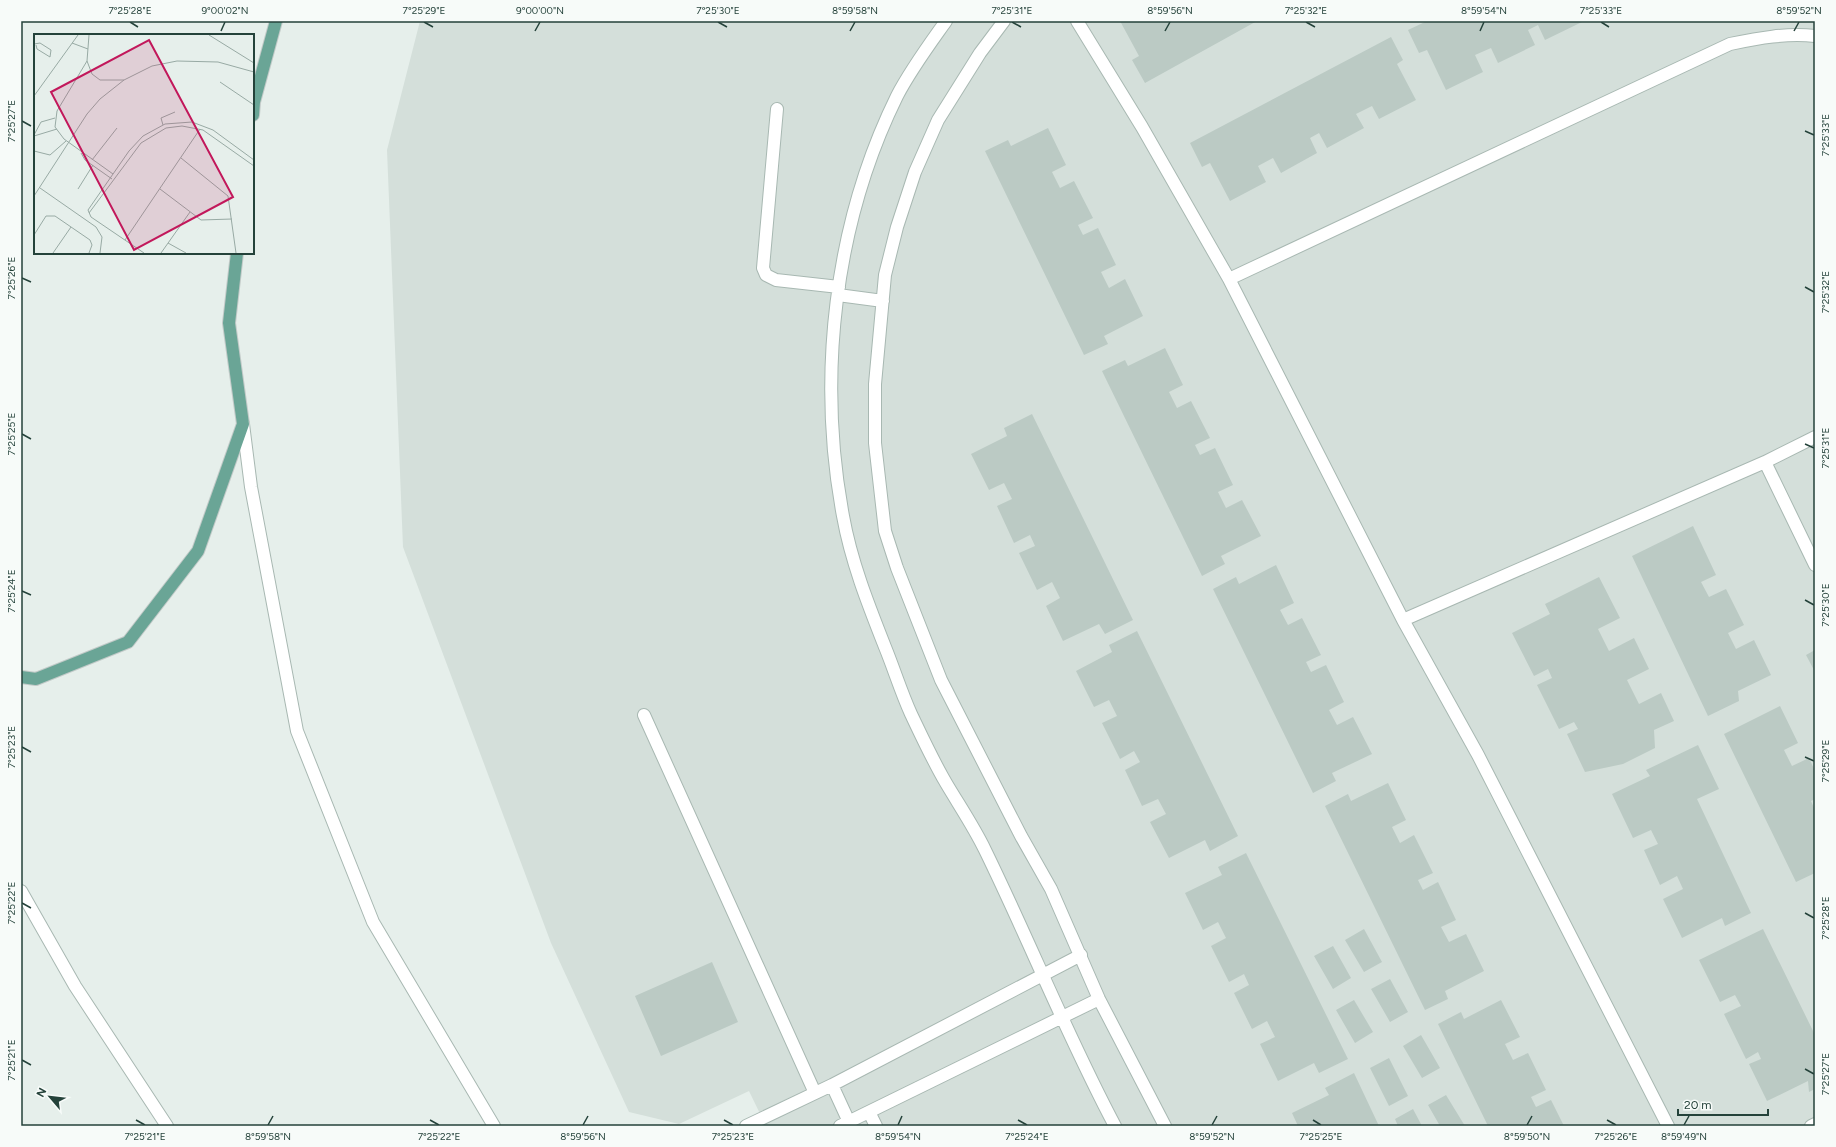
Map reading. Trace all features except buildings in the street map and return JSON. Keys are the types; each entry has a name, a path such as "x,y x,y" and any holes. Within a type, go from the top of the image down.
{"main road":[{"path":"254,102 276,21"},
{"path":"21,677 36,679 128,642 198,551 243,424 229,323 237,254"}],"street":[{"path":"946,21 925,50 899,93 879,136 856,208 842,266 831,390 833,445 843,517 856,569 911,712 944,779 982,845 1062,1018 1115,1126"},
{"path":"1004,21 980,53 938,120 915,172 897,227 885,275 875,384 875,443 885,531 897,568 942,680 1021,836 1051,890 1081,955 1099,999 1165,1126"},
{"path":"1077,21 1142,127 1229,279 1402,620 1478,755 1668,1126"},
{"path":"1229,279 1730,44 1764,36 1797,34 1815,36"},
{"path":"777,109 763,268 766,275 776,280 839,291 883,301"},
{"path":"243,424 251,487 297,731 373,922 494,1126"},
{"path":"1402,620 1764,462 1815,437"},
{"path":"1764,462 1815,565"},
{"path":"644,715 815,1093"},
{"path":"21,891 75,986 167,1126"},
{"path":"746,1126 832,1085 1081,955"},
{"path":"832,1085 844,1124 1099,999"},
{"path":"869,1112 876,1126"},
{"path":"1811,1126 1815,1124"}],"shaded area":[{"path":"420,21 1815,21 1815,1126 766,1126 749,1091 679,1124 629,1112 551,943 403,547 387,150"}]}
